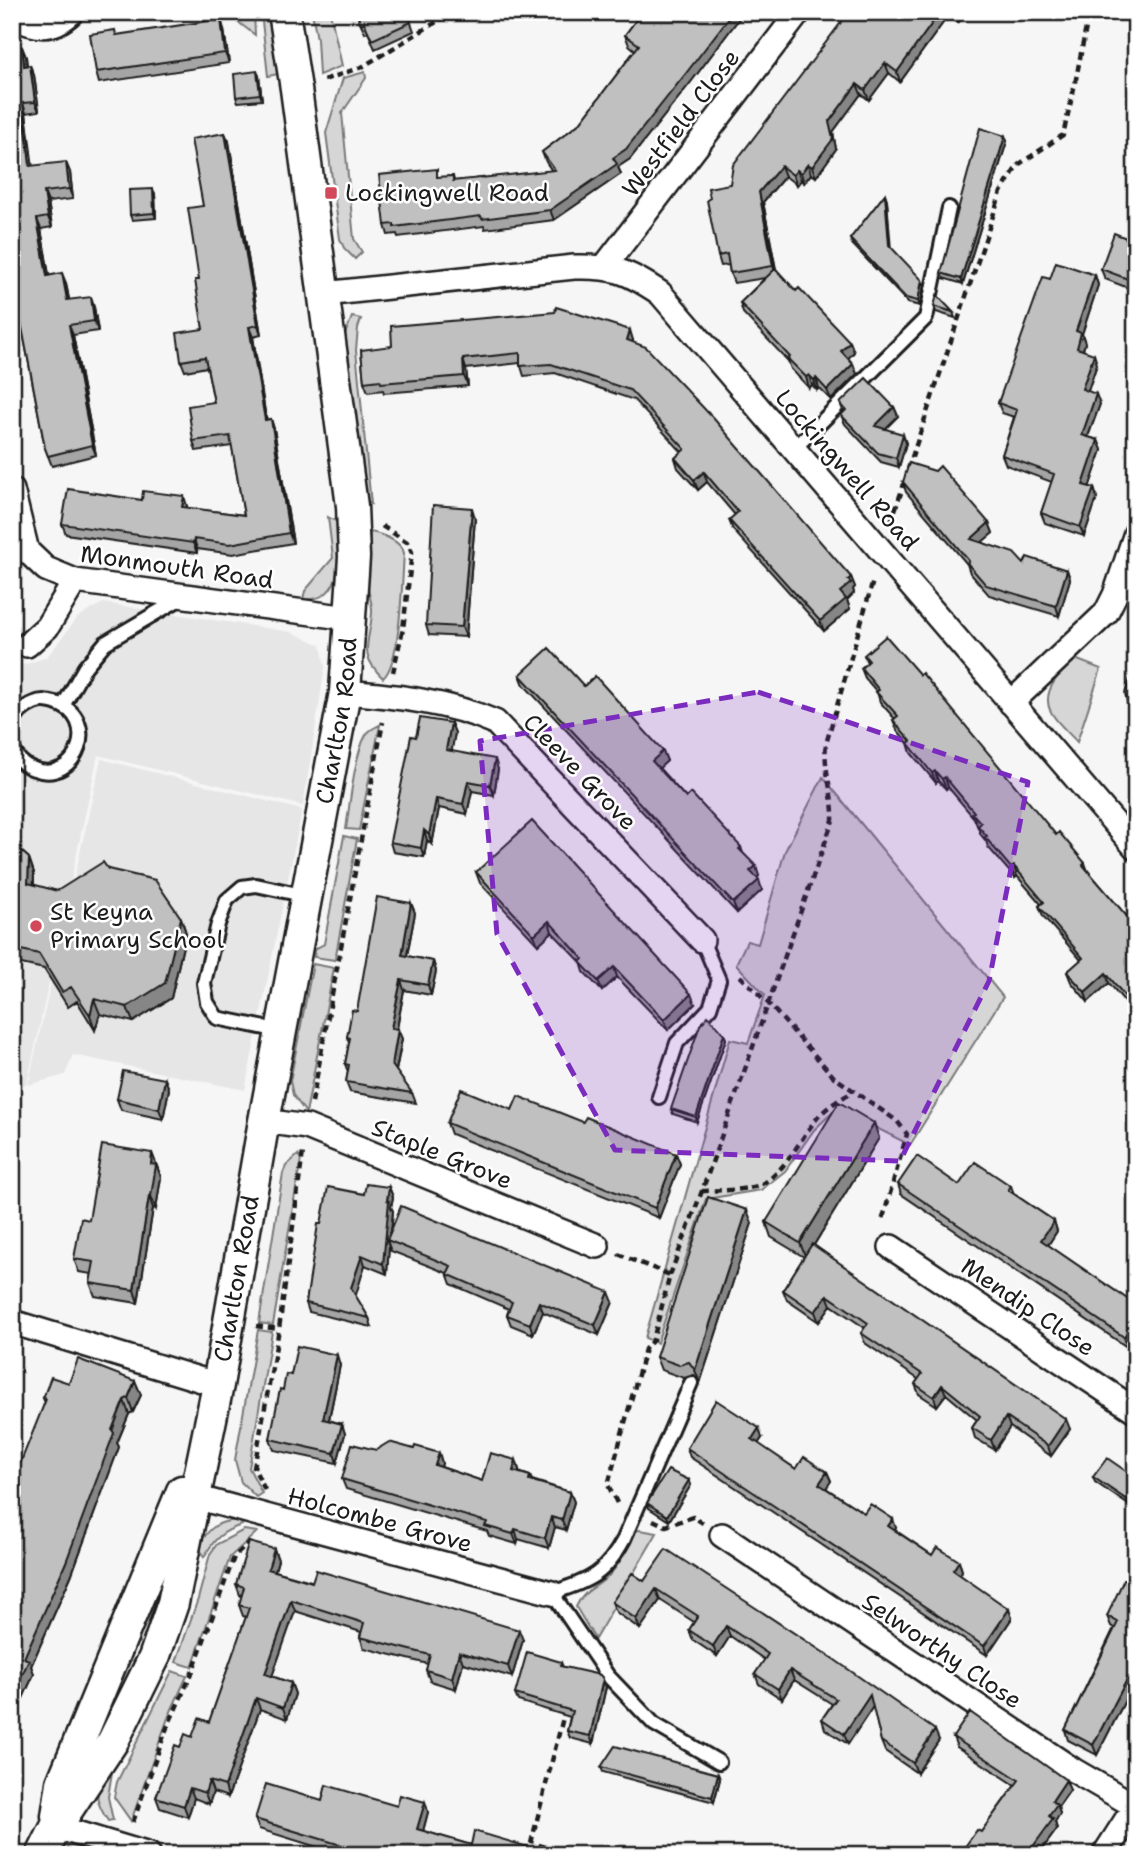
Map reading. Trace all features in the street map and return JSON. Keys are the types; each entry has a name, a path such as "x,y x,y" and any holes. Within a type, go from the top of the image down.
{"street":[{"path":"12,18 39,27 60,23 72,12"},
{"name":"Charlton Road","path":"42,1855 56,1827 113,1741 154,1658 173,1603 218,1385 264,1121 345,692 354,557 352,506 284,12"},
{"name":"Westfield Close","path":"605,266 799,12"},
{"name":"Lockingwell Road","path":"324,294 605,266 636,277 660,293 1136,848"},
{"name":"Monmouth Road","path":"12,490 27,551 46,569 75,581 349,618"},
{"path":"1012,703 1106,613 1115,595 1136,533"},
{"path":"27,645 47,627 75,581"},
{"name":"Cleeve Grove","path":"345,692 388,695 469,710 495,722 702,940"},
{"name":"Staple Grove","path":"264,1121 307,1127 597,1246"},
{"name":"Mendip Close","path":"891,1247 1136,1411"},
{"path":"12,1322 218,1385"},
{"name":"Charlton Road","path":"56,1827 62,1783 210,1423"},
{"name":"Holcombe Grove","path":"195,1497 552,1593"},
{"name":"Selworthy Close","path":"722,1535 1073,1769 1135,1806"},
{"path":"1104,1855 1135,1806"},
{"path":"56,1827 149,1855"}],"lane":[{"path":"794,449 926,318 949,208"},
{"path":"64,706 85,667 105,643 187,595"},
{"path":"12,725 22,710 40,701 64,706 76,719 80,730 79,749 71,761 49,772 26,766 12,747"},
{"path":"281,1032 217,1018 207,1002 204,982 218,923 228,900 242,887 256,885 307,896"},
{"path":"659,1097 677,1043 710,1008 719,980 702,940"},
{"path":"691,1383 636,1512 611,1563 588,1580 552,1593 608,1676 654,1724 719,1762"}],"path":[{"path":"296,89 362,67 453,12"},
{"path":"722,1535 693,1517 666,1526 618,1504 608,1485 645,1349 653,1340 670,1275 833,820 834,802 824,763 826,744 881,550 1001,192 1018,165 1063,135 1089,12"},
{"path":"124,1847 128,1830 134,1821 166,1730 192,1673 234,1557 262,1532 248,1523 253,1501 267,1495 254,1468 278,1329 307,1127 388,695 403,629 412,552 407,542 352,506"},
{"path":"702,940 768,1003 834,1077 897,1121 906,1134 883,1218 891,1247"},
{"path":"702,1191 759,1186 773,1176 819,1117 853,1091"},
{"path":"597,1246 670,1275"},
{"path":"256,1326 278,1329"},
{"path":"528,1855 566,1706"}],"highlighted area":[{"path":"758,692 1028,782 989,981 900,1161 615,1150 497,934 480,741"}],"shaded area":[{"path":"225,12 254,12 255,35"},
{"path":"261,12 268,12 278,74 268,76"},
{"path":"312,12 330,12 342,66 319,75 317,39"},
{"path":"365,72 366,78 342,113 354,239 362,252 355,259 344,248 340,239 326,133 343,78"},
{"path":"352,317 361,319 356,350 371,504 366,502 344,337"},
{"path":"328,517 337,522 337,572 327,593 317,598 303,599 305,591 333,558"},
{"path":"370,532 395,542 404,553 397,639 389,670 383,678 370,662 367,647 372,613 367,585"},
{"name":"St Keyna Primary School","path":"103,603 291,632 321,645 325,667 303,806 98,755 27,1084 12,1088 12,669 47,657 78,617"},
{"path":"1075,659 1101,669 1077,742 1056,720 1048,704 1054,682"},
{"path":"380,725 359,830 346,829 358,755 366,735"},
{"path":"101,759 302,810 245,1090 73,1055 65,1075 28,1085"},
{"path":"823,777 1003,997 910,1145 837,1108 814,1130 785,1171 761,1190 706,1199 657,1343 645,1338 730,1039 748,1043 765,995 736,964 747,941 758,944 785,851"},
{"path":"344,836 357,839 335,960 314,957 315,949 324,944"},
{"path":"313,964 334,968 306,1113 293,1095 290,1081"},
{"path":"298,1155 301,1159 273,1325 259,1323 283,1173 286,1166"},
{"path":"258,1330 272,1332 249,1468 262,1493 256,1497 241,1482 235,1460"},
{"path":"240,1521 242,1525 219,1536 204,1557 199,1547 205,1537 215,1526"},
{"path":"244,1530 257,1532 230,1557 192,1667 176,1662 210,1554 217,1544"},
{"path":"635,1531 657,1533 595,1639 576,1607 587,1592 612,1572"},
{"path":"170,1560 148,1646 130,1639"},
{"path":"123,1657 142,1664 111,1718 103,1716"},
{"path":"172,1671 187,1676 168,1718 131,1821 114,1797 117,1782"},
{"path":"112,1772 108,1797 113,1820 108,1821 99,1803 98,1793 103,1773"}],"building":[{"path":"356,12 407,12 411,22 372,40"},
{"path":"642,12 733,12 626,149 613,158 617,164 550,210 394,227 394,224 385,225 379,175 437,169 437,177 453,176 453,181 555,170 542,152 580,123 639,45 625,35"},
{"path":"849,12 940,12 897,72 885,63 865,90 857,84 829,122 833,139 812,167 808,164 801,173 797,170 793,175 781,166 759,192 773,266 730,273 727,254 718,256 707,200 710,198 708,188 730,184 733,165"},
{"path":"221,19 225,53 96,72 90,34 115,30 116,35"},
{"path":"22,47 24,66 30,65 35,102 23,103 30,166 66,162 69,189 44,192 48,217 37,219 47,276 62,273 67,300 91,297 94,321 69,325 92,445 48,456 12,275 12,50"},
{"path":"257,71 260,94 236,97 234,74"},
{"path":"980,128 1005,136 961,279 941,273"},
{"path":"225,133 258,325 249,327 265,420 271,419 289,533 230,544 194,539 193,543 62,524 68,489 142,500 143,491 184,496 182,507 244,515 230,436 193,441 188,406 214,402 205,357 181,361 177,333 203,329 188,208 203,206 191,139"},
{"path":"153,189 154,213 130,215 129,190"},
{"path":"885,194 889,245 922,280 918,301 906,298 850,239"},
{"path":"1114,233 1136,242 1136,282 1101,269"},
{"path":"1056,262 1095,275 1076,331 1081,333 1077,348 1094,354 1082,389 1096,394 1082,435 1098,440 1083,485 1094,488 1080,527 1041,513 1054,474 1002,455 1017,410 998,403 1043,277 1050,279"},
{"path":"775,269 796,291 799,288 850,342 841,351 853,364 827,390 816,378 814,380 809,375 806,377 788,359 790,357 740,303"},
{"path":"937,295 953,312 934,306"},
{"path":"556,307 630,330 627,340 646,347 714,419 851,577 848,580 851,583 840,592 846,599 820,621 729,520 738,512 704,472 694,480 675,458 685,449 630,390 551,364 520,366 520,353 463,359 464,376 364,382 361,350 392,346 391,326 555,312"},
{"path":"866,378 894,407 875,426 903,434 896,458 878,453 841,415 846,410 840,403"},
{"path":"909,463 935,471 940,466 989,523 971,539 1014,553 1024,564 1027,557 1067,570 1056,606 986,585 903,482"},
{"path":"433,505 472,508 462,627 426,625"},
{"path":"886,636 920,675 922,673 1056,835 1059,832 1085,863 1083,865 1136,927 1136,1010 1106,973 1085,992 1067,972 1083,958 1039,906 1044,902 985,837 987,836 978,826 981,823 972,813 974,812 945,777 942,779 935,771 932,773 908,743 911,741 893,720 898,716 876,692 879,690 861,668 869,661 864,655"},
{"path":"549,648 584,686 595,676 663,751 652,761 686,798 691,793 756,866 750,871 759,880 733,903 520,675"},
{"path":"1136,662 1136,741 1125,693"},
{"path":"420,718 451,723 446,750 495,759 490,785 468,781 463,804 436,799 429,835 424,830 421,848 390,842 411,736 416,737"},
{"path":"532,821 691,994 664,1020 614,967 598,981 580,962 583,959 549,921 534,935 476,872"},
{"path":"12,843 29,858 28,883 57,891 103,862 108,869 155,880 181,918 165,983 127,1007 94,999 90,1015 71,987 62,992 39,954 12,948"},
{"path":"377,897 411,903 402,955 433,961 428,985 401,980 391,1028 398,1029 392,1065 412,1093 346,1082 349,1065 345,1064 350,1038 347,1037 352,1010 357,1011"},
{"path":"708,1016 724,1034 696,1117 671,1109 700,1025"},
{"path":"123,1071 165,1079 159,1109 117,1099"},
{"path":"461,1089 512,1110 518,1096 583,1122 586,1117 676,1154 655,1208 447,1123"},
{"path":"839,1102 874,1123 800,1243 766,1222"},
{"path":"102,1145 152,1153 151,1164 156,1165 134,1290 90,1283 94,1262 74,1259 81,1218 89,1220"},
{"path":"917,1156 959,1185 975,1162 1011,1186 1008,1190 1054,1221 1041,1240 1136,1305 1136,1328 1131,1325 1124,1337 898,1184"},
{"path":"366,1184 389,1187 383,1264 362,1255 351,1288 369,1318 306,1303 318,1224 321,1224 328,1187 364,1194"},
{"path":"708,1197 747,1210 695,1370 689,1362 679,1365 656,1357"},
{"path":"401,1206 609,1292 595,1325 539,1302 530,1324 507,1315 512,1302 447,1274 451,1266 387,1240"},
{"path":"812,1244 1066,1419 1048,1446 1006,1417 991,1440 972,1428 980,1416 942,1385 934,1397 915,1384 922,1374 861,1333 868,1323 827,1295 815,1312 783,1290"},
{"path":"297,1346 337,1355 323,1419 342,1424 334,1453 270,1439 280,1389 283,1390 286,1374 291,1375"},
{"path":"78,1359 135,1381 112,1430 114,1433 66,1562 24,1658 29,1660 12,1696 12,1484 46,1399 43,1398 51,1377 69,1383"},
{"path":"716,1400 759,1428 752,1439 796,1469 804,1457 827,1472 819,1484 864,1513 870,1504 893,1519 888,1526 932,1555 937,1547 959,1561 953,1570 1009,1609 984,1646 687,1448"},
{"path":"389,1442 439,1453 435,1465 482,1481 490,1453 516,1460 513,1471 530,1476 529,1480 570,1492 562,1520 551,1517 545,1538 515,1529 513,1534 485,1526 487,1522 342,1479 352,1444 376,1450"},
{"path":"1107,1458 1136,1478 1136,1506 1093,1477"},
{"path":"668,1470 689,1480 667,1516 647,1503"},
{"path":"249,1542 274,1549 268,1569 312,1582 316,1570 519,1630 508,1666 459,1652 452,1678 426,1670 430,1655 360,1637 364,1623 291,1600 265,1674 291,1683 283,1708 256,1698 225,1786 209,1781 205,1793 190,1788 184,1806 156,1797 175,1745 180,1747 185,1734 192,1737 199,1718 209,1722 249,1608 239,1605 244,1587 236,1584"},
{"path":"666,1549 835,1660 935,1730 913,1763 881,1741 870,1695 844,1734 822,1719 836,1699 790,1670 778,1689 755,1674 768,1654 726,1626 713,1646 689,1630 698,1616 656,1589 636,1619 612,1602 632,1573 644,1581"},
{"path":"1136,1575 1136,1662 1093,1745 1065,1730 1118,1622 1107,1616 1124,1579"},
{"path":"527,1652 561,1662 560,1666 600,1675 603,1679 590,1736 567,1731 572,1711 515,1694"},
{"path":"970,1712 1066,1780 1052,1801 1057,1805 1049,1816 1053,1819 1029,1852 1026,1849 1022,1855 959,1855 977,1830 981,1832 1019,1780 953,1737"},
{"path":"615,1746 718,1774 712,1797 601,1767"},
{"path":"266,1784 322,1801 326,1785 397,1806 400,1795 425,1802 417,1829 471,1845 474,1831 538,1850 540,1844 575,1855 374,1855 255,1819"}],"place":[{"name":"Lockingwell Road","path":"331,193"},
{"name":"St Keyna Primary School","path":"36,926"}]}
